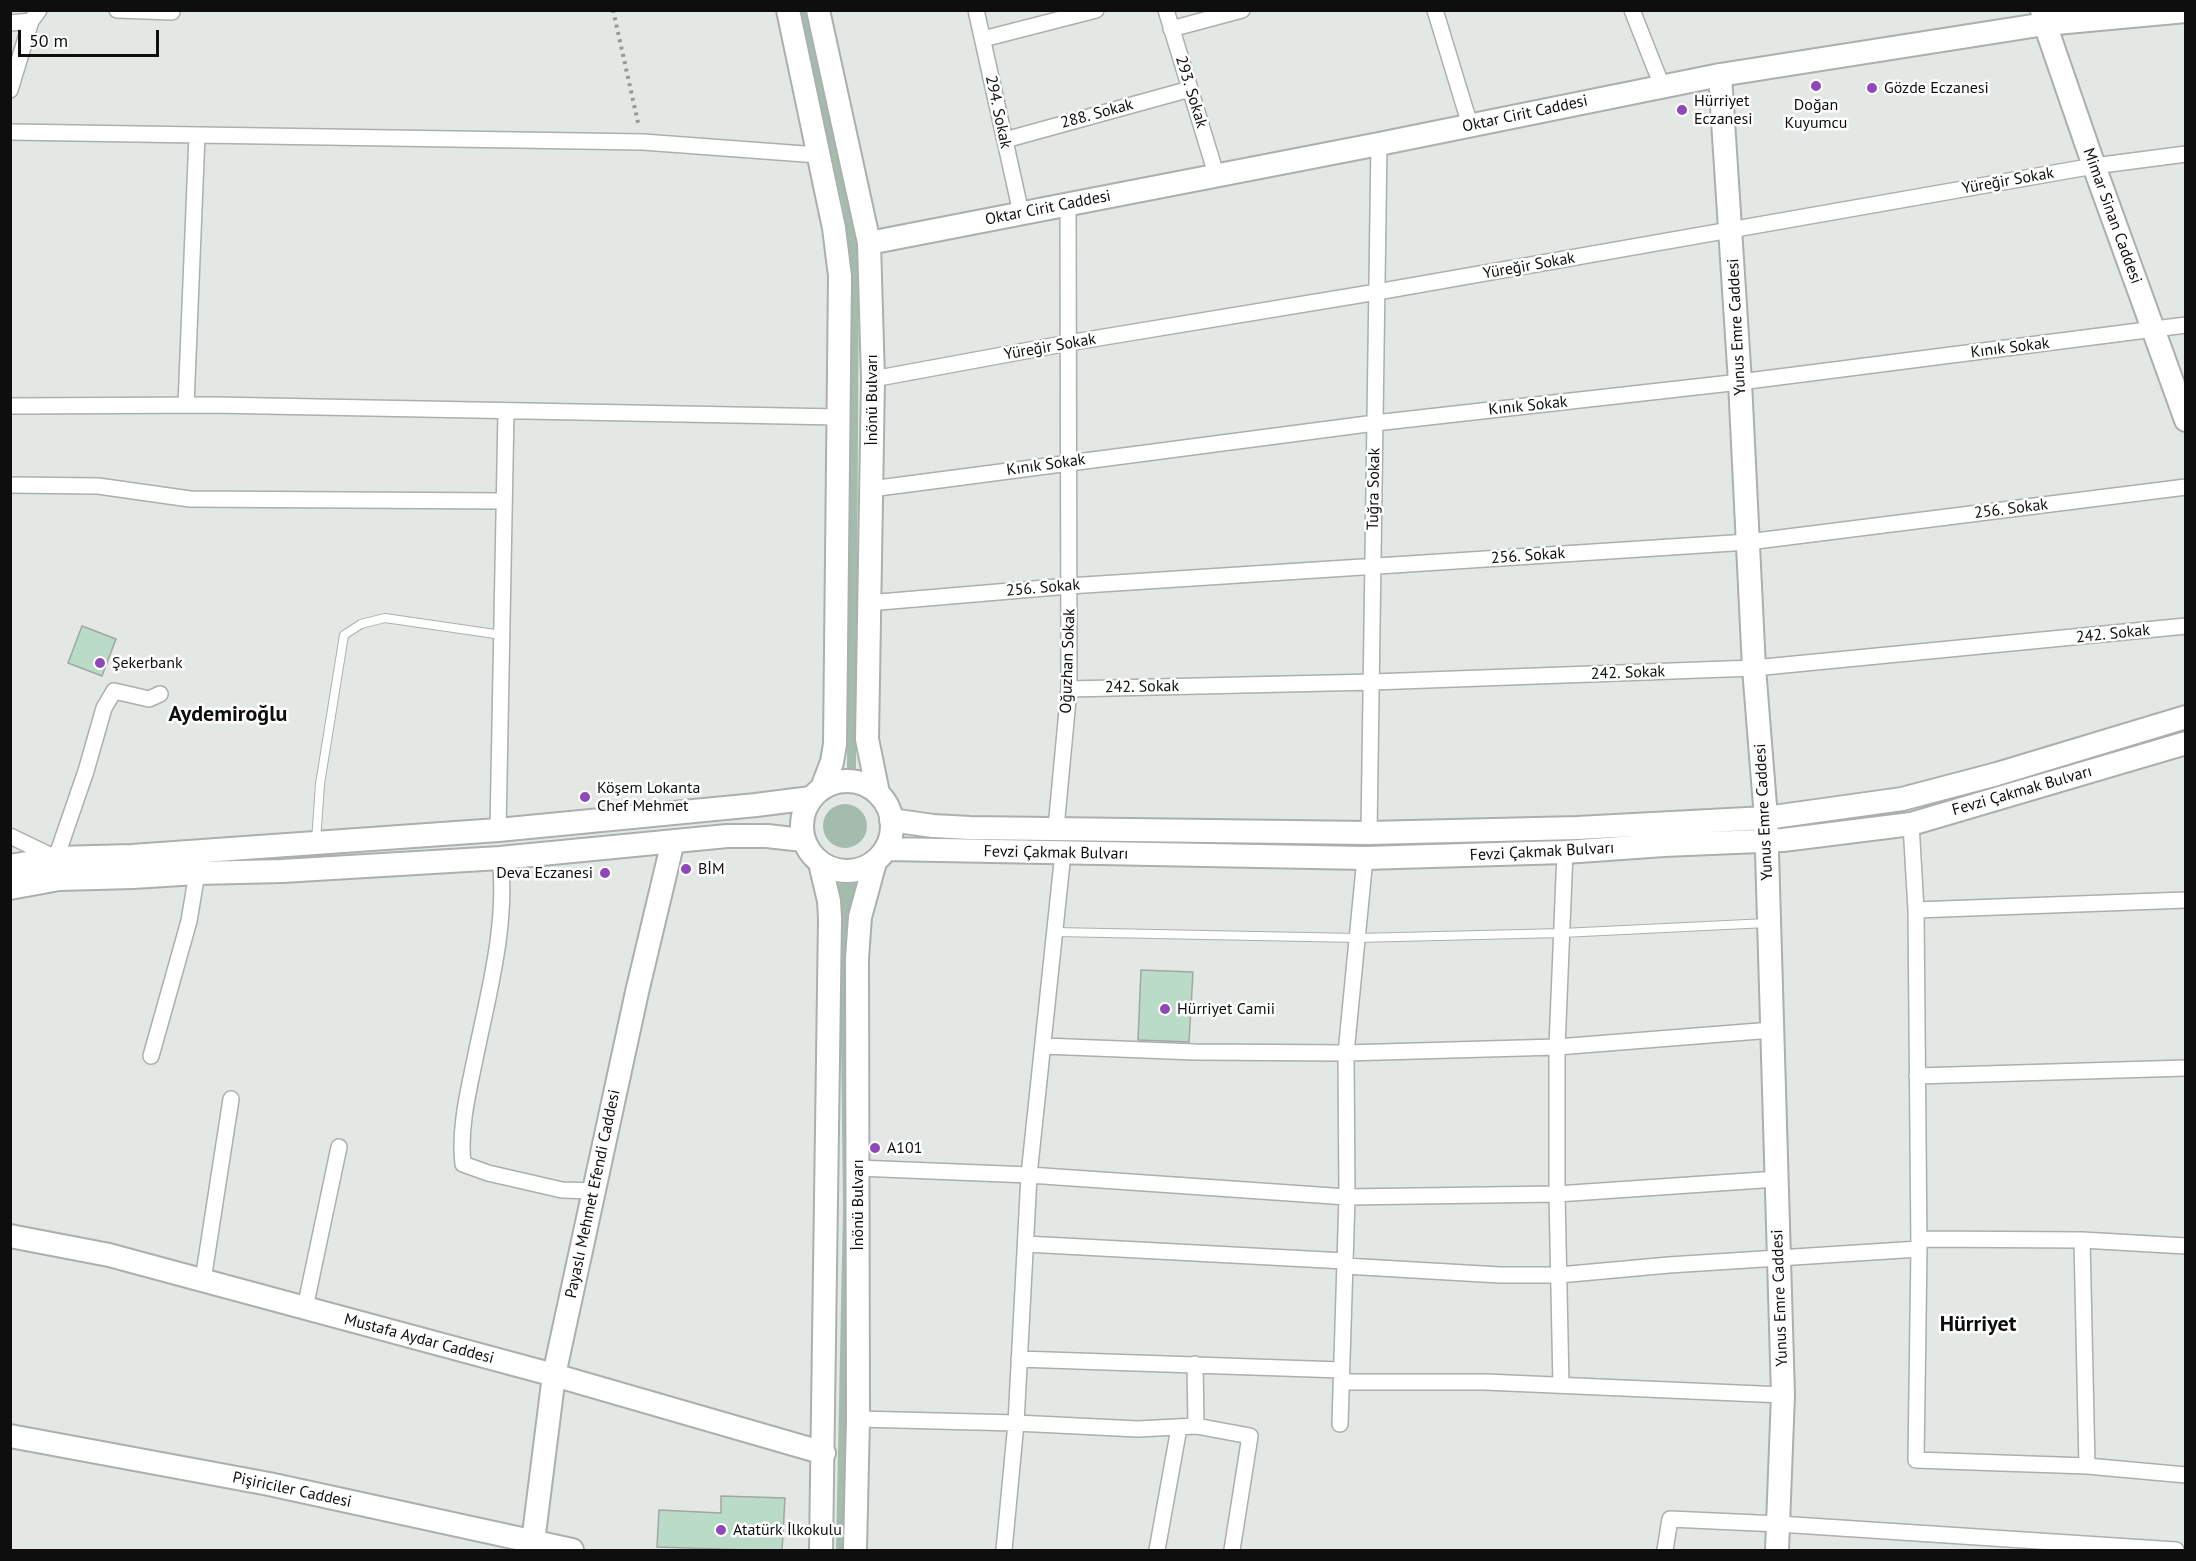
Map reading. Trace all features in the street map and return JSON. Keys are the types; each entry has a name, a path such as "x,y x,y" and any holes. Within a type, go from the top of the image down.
{"street":[{"path":"117,10 172,12"},
{"name":"İnönü Bulvarı","path":"788,10 834,228 840,276 835,744 832,762 817,793"},
{"name":"İnönü Bulvarı","path":"818,10 869,243 873,379 867,739 878,793"},
{"name":"294. Sokak","path":"976,10 1021,213"},
{"path":"982,39 1096,10"},
{"name":"293. Sokak","path":"1166,10 1216,174"},
{"path":"1171,29 1242,10"},
{"path":"1435,10 1470,125"},
{"path":"1632,10 1662,86"},
{"name":"Oktar Cirit Caddesi","path":"869,243 1379,144 1662,86 2044,17 2186,11"},
{"path":"10,23 35,16"},
{"path":"10,90 35,16"},
{"name":"Mimar Sinan Caddesi","path":"2044,17 2094,166 2186,420"},
{"name":"Yunus Emre Caddesi","path":"1720,75 1740,382 1754,668 1766,818 1784,1395 1777,1551"},
{"name":"288. Sokak","path":"1005,140 1190,89"},
{"path":"10,132 643,142 818,155"},
{"path":"186,405 197,135"},
{"name":"Tuğra Sokak","path":"1369,833 1373,682 1379,144"},
{"name":"Yüreğir Sokak","path":"873,379 1068,343 1377,292 2094,166 2186,154"},
{"name":"Oğuzhan Sokak","path":"1056,828 1069,689 1068,204"},
{"name":"Kınık Sokak","path":"871,489 1375,423 1740,382 2186,325"},
{"path":"10,406 186,405 838,417"},
{"path":"498,830 506,411"},
{"path":"10,486 98,486 190,500 504,501"},
{"name":"256. Sokak","path":"868,603 1069,586 1748,542 2186,487"},
{"name":"242. Sokak","path":"1069,689 1373,682 1754,668 2186,626"},
{"path":"56,858 86,771 104,708 114,690 148,699 160,694"},
{"name":"Fevzi Çakmak Bulvarı","path":"891,820 946,827 1369,833 1577,828 1766,818 1902,799 1997,774 2186,717"},
{"name":"Fevzi Çakmak Bulvarı","path":"880,856 1063,853 1365,858 1565,852 1664,845 1766,842 1911,824 2186,743"},
{"path":"10,866 56,858 132,856 498,830 777,803 817,793 836,782 850,781 865,785 878,793 887,805 891,820 891,835 880,856 865,869 848,872 833,870 820,863 810,853 803,840 801,825 804,811 817,793"},
{"path":"1911,824 1916,910 1919,1244 1916,1460 2087,1466 2186,1475"},
{"path":"10,836 56,858"},
{"path":"10,888 59,879 282,871 500,858 747,836 803,840"},
{"name":"Payaslı Mehmet Efendi Caddesi","path":"531,1545 554,1374 637,992 673,841"},
{"path":"1561,1385 1557,1047 1565,852"},
{"path":"1004,1551 1016,1423 1029,1175 1063,853"},
{"name":"İnönü Bulvarı","path":"855,1551 858,1419 857,958 860,917 880,856"},
{"path":"500,858 502,880 496,955 467,1098 461,1146 464,1164 488,1173 562,1190 595,1191"},
{"path":"1340,1424 1347,1197 1346,1053 1365,858"},
{"path":"820,863 829,901 830,918 821,1551"},
{"path":"151,1056 189,921 197,873"},
{"path":"1916,910 2186,900"},
{"path":"1044,1046 1195,1052 1346,1053 1557,1047 1772,1030"},
{"path":"1917,1076 2186,1068"},
{"path":"203,1280 231,1099"},
{"path":"305,1308 339,1147"},
{"path":"858,1168 1029,1175 1347,1197 1557,1194 1777,1179"},
{"name":"Mustafa Aydar Caddesi","path":"10,1236 109,1255 203,1280 554,1374 824,1453"},
{"path":"1026,1244 1500,1275 1559,1275 1919,1244 2082,1240 2186,1246"},
{"path":"2082,1240 2087,1466"},
{"path":"1019,1359 1195,1364 1341,1376 1784,1395"},
{"path":"1195,1364 1196,1426"},
{"path":"858,1419 1138,1429 1196,1426 1250,1436 1232,1551"},
{"path":"1157,1551 1179,1428"},
{"name":"Pişiriciler Caddesi","path":"10,1436 258,1482 531,1545 572,1551"},
{"path":"1665,1551 1670,1519 1779,1524 2176,1551"}],"lane":[{"path":"315,843 320,784 344,635 361,624 385,618 502,635"},
{"path":"1055,932 1357,938 1562,933 1769,922"}],"path":[{"path":"613,10 643,142"}],"green space":[{"path":"799,11 807,11 857,238 859,261 856,770 847,771 850,262 844,212"},
{"path":"845,804 861,810 867,826 861,842 845,848 829,842 823,826 829,810"},
{"path":"859,883 850,906 847,958 849,1205 843,1550 836,1550 843,1207 841,908 835,884"}],"building":[{"path":"82,626 116,639 102,676 68,663"},
{"name":"Hürriyet Camii","path":"1141,970 1193,972 1189,1042 1138,1040"},
{"name":"Atatürk İlkokulu","path":"721,1496 785,1498 782,1551 657,1547 659,1510 721,1513"}],"place":[{"name":"Doğan Kuyumcu","path":"1816,86"},
{"name":"Gözde Eczanesi","path":"1872,88"},
{"name":"Hürriyet Eczanesi","path":"1682,110"},
{"name":"Şekerbank","path":"100,663"},
{"name":"Köşem Lokanta Chef Mehmet","path":"585,797"},
{"name":"BİM","path":"686,869"},
{"name":"Deva Eczanesi","path":"605,873"},
{"name":"Hürriyet Camii","path":"1165,1009"},
{"name":"A101","path":"875,1148"},
{"name":"Atatürk İlkokulu","path":"721,1530"}],"district":[{"name":"Aydemiroğlu","path":"228,715"},
{"name":"Hürriyet","path":"1978,1325"}]}
